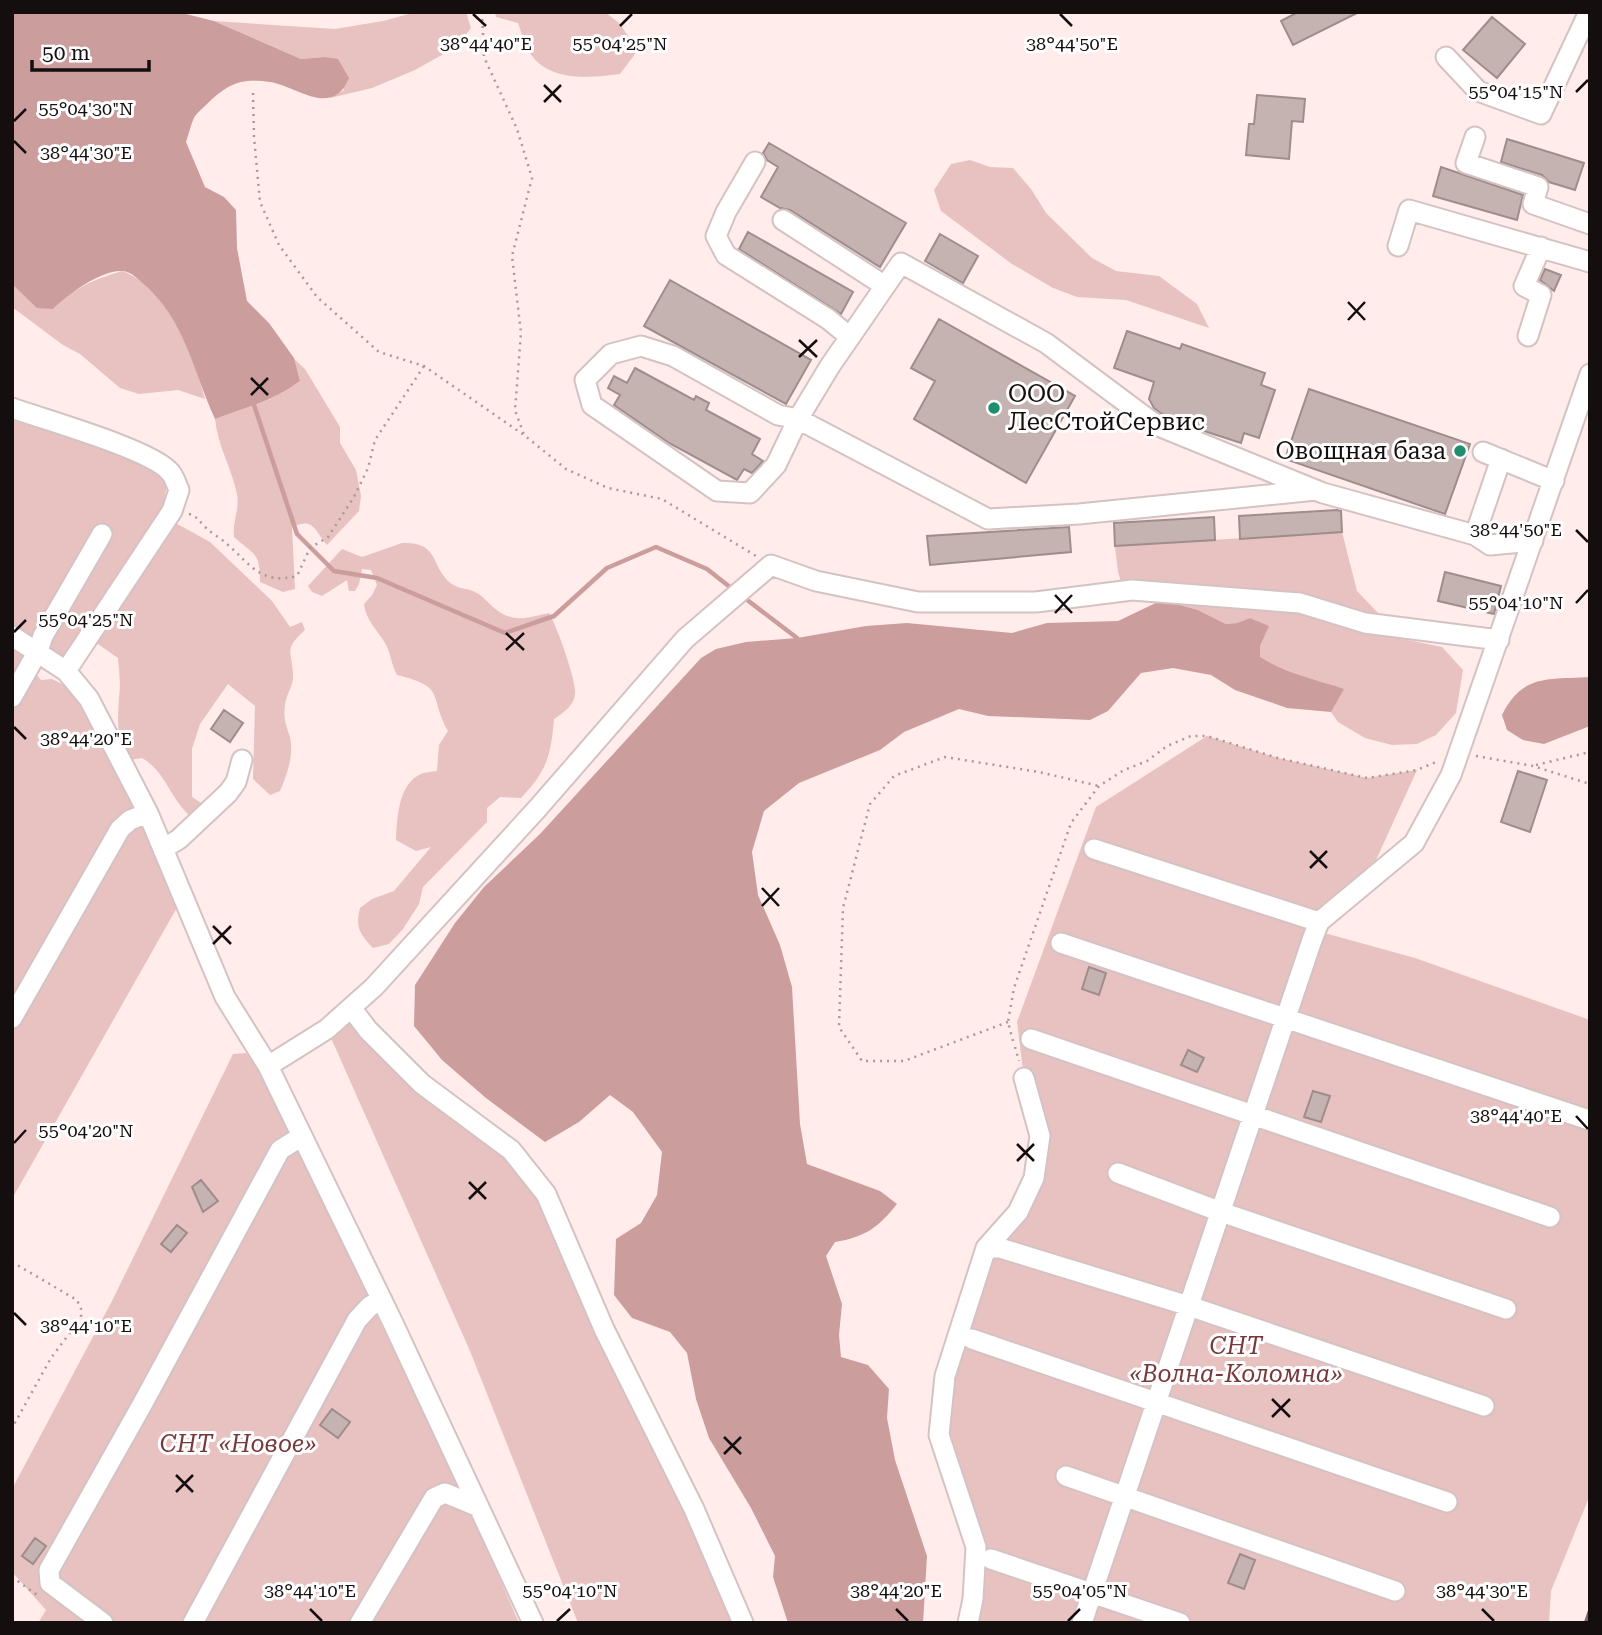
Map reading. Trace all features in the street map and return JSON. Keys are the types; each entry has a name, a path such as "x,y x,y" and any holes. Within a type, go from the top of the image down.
{"street":[{"path":"1446,57 1478,91 1541,114 1589,12"},
{"path":"1475,137 1466,163 1538,187 1533,204 1590,224"},
{"path":"755,163 726,212 716,236 721,246 726,255 828,319 850,337"},
{"path":"1398,246 1409,210 1590,262"},
{"path":"783,220 886,286"},
{"path":"1528,335 1541,295 1524,286 1541,247"},
{"path":"1316,490 1079,514 988,519 798,419 778,415 673,356 641,346 611,354 585,380 592,405 717,491 750,493 776,465 798,419 901,263 1046,343 1156,425 1316,490 1475,535 1490,545 1533,541"},
{"path":"1082,1623 1319,922 1414,843 1451,775 1590,374"},
{"path":"12,408 125,448 159,463 172,472 179,490 172,511 66,671"},
{"path":"1475,535 1492,456 1554,481"},
{"path":"12,697 38,652 43,636 102,534"},
{"path":"268,1066 327,1029 352,1009 537,809 685,639 771,565 816,581 918,602 1036,602 1132,590 1300,603 1365,623 1499,640"},
{"path":"12,636 66,671 89,699 148,813 225,997 268,1066 382,1300 533,1623"},
{"path":"163,849 179,839 229,793 236,782 242,760"},
{"path":"12,1018 120,829 131,820 148,813"},
{"path":"1094,849 1319,922"},
{"path":"1061,943 1589,1120"},
{"path":"352,1009 368,1030 422,1084 511,1150 546,1194 604,1329 694,1509 743,1623"},
{"path":"1031,1039 1550,1217"},
{"path":"968,1623 976,1547 939,1435 945,1376 986,1248 1018,1212 1034,1178 1040,1136 1024,1078"},
{"path":"103,1623 50,1583 49,1570 280,1150 302,1136"},
{"path":"1118,1173 1221,1212 1506,1310"},
{"path":"986,1248 1000,1248 1189,1306 1484,1406"},
{"path":"193,1623 357,1320 370,1306 382,1300"},
{"path":"972,1339 1447,1503"},
{"path":"1066,1476 1395,1591"},
{"path":"360,1623 434,1498 445,1493 479,1507"},
{"path":"991,1559 1180,1623"}],"path":[{"path":"482,12 484,57 517,129 532,178 512,256 521,332 515,410 524,435"},
{"path":"253,93 260,202 279,245 317,298 379,352 424,366 524,435 566,469 608,488 662,499 771,565"},
{"path":"172,511 193,514 256,572 282,579 297,576 310,548 328,537 354,497 368,468 375,439 424,366"},
{"path":"1024,1078 1008,1023 1014,988 1071,823 1099,786 1125,770 1147,761 1167,746 1191,736 1207,736 1278,758 1367,778 1417,770 1459,753 1533,766 1590,784"},
{"path":"1533,766 1590,752"},
{"path":"1008,1023 904,1061 862,1061 839,1027 843,908 870,804 894,776 945,757 1039,772 1099,786"},
{"path":"12,1262 77,1300 81,1318 51,1358 12,1428"},
{"path":"12,1577 42,1600"}],"green space":[{"path":"416,12 466,12 471,28 456,47 415,70 372,88 330,98 344,90 324,57 301,59 214,21 335,29"},
{"path":"495,12 605,12 619,23 638,50 620,74 581,77 556,73 535,59 526,45 518,23 496,17"},
{"path":"970,160 990,167 1013,168 1046,213 1092,258 1116,271 1159,276 1197,304 1209,328 1126,300 1077,297 1053,288 1012,264 941,211 934,190 951,164"},
{"path":"122,271 154,292 167,307 187,343 205,399 178,390 139,394 120,388 80,354 63,345 12,307 12,284 22,293 53,309 85,285"},
{"path":"294,359 305,369 340,427 340,443 356,470 361,496 359,511 327,545 309,524 292,527 295,589 283,592 260,582 259,565 255,555 234,537 237,494 215,419 270,398 300,381"},
{"path":"12,420 116,452 168,480 161,515 210,542 272,601 290,627 302,622 305,630 290,650 293,678 284,714 291,751 280,791 270,795 253,779 255,706 228,684 200,724 192,749 192,797 204,805 190,816 157,770 142,758 131,760 122,747 118,722 118,658 82,636 67,661 12,628"},
{"path":"1342,532 1357,591 1403,639 1442,647 1463,670 1456,713 1436,735 1417,744 1392,745 1365,738 1338,722 1331,712 1343,689 1290,672 1259,657 1260,646 1268,626 1250,618 1226,624 1198,610 1162,600 1126,599 1118,572 1115,546"},
{"path":"402,543 422,546 428,550 448,581 479,594 507,616 520,618 549,613 565,653 575,694 570,706 554,719 546,762 530,788 521,798 500,797 487,808 487,822 423,887 419,904 403,929 389,944 373,948 360,930 360,908 372,899 394,891 431,847 416,851 396,840 398,813 403,794 413,779 423,773 437,771 439,745 448,731 430,688 413,679 397,675 387,647 367,615 364,604 377,585 371,570 362,569 355,591 349,591 347,580 322,596 312,592 308,586 342,549 362,557"},
{"path":"12,642 27,651 25,662 41,680 52,679 68,687 139,807 179,904 12,1199"},
{"name":"СНТ «Волна-Коломна»","path":"1207,736 1278,758 1367,778 1417,770 1376,860 1308,920 1321,932 1415,958 1590,1020 1590,1495 1551,1591 1549,1623 968,1623 976,1547 939,1435 986,1248 1018,1212 1040,1136 1024,1078 1017,1022 1096,807"},
{"path":"352,1009 546,1194 743,1623 578,1623 470,1351 327,1029"},
{"name":"СНТ «Новое»","path":"246,1053 258,1068 464,1497 519,1623 38,1623 46,1610 12,1572 12,1489 112,1301 233,1054"}],"shaded area":[{"path":"12,12 178,12 214,21 301,59 338,59 349,78 342,90 333,96 313,97 270,82 250,81 235,84 221,92 196,114 186,142 205,187 224,197 236,210 237,248 247,301 269,323 294,358 300,381 270,398 215,419 187,348 170,315 146,286 132,275 123,271 105,274 67,296 53,309 37,308 12,284"},
{"path":"1162,600 1198,610 1226,624 1250,618 1269,626 1260,646 1260,657 1290,672 1344,689 1331,712 1287,708 1235,690 1211,675 1173,668 1141,673 1108,711 1090,720 988,716 959,709 904,732 880,750 799,783 764,811 752,852 758,895 780,945 792,987 800,1124 807,1164 880,1191 897,1204 870,1230 835,1242 826,1256 842,1304 839,1335 841,1357 868,1365 889,1389 887,1418 895,1460 927,1556 923,1623 788,1623 773,1577 775,1556 751,1508 709,1438 696,1399 687,1353 670,1332 632,1318 614,1295 616,1239 641,1223 657,1195 662,1152 633,1112 610,1095 579,1122 545,1142 486,1098 442,1060 414,1026 415,985 455,923 484,887 540,834 701,658 716,649 746,642 907,623 1012,633 1047,623 1118,621"},
{"path":"1590,677 1590,726 1544,744 1523,740 1507,730 1502,715 1510,701 1528,685 1550,679"}],"building":[{"path":"1298,12 1359,12 1293,45 1281,21"},
{"path":"1492,17 1525,44 1497,78 1463,50"},
{"path":"1257,95 1305,99 1303,122 1292,121 1289,159 1246,155 1249,124 1254,124"},
{"path":"1507,139 1584,163 1575,190 1549,182 1542,175 1501,162"},
{"path":"769,143 906,223 880,267 790,210 780,208 761,197 778,167 767,160 763,153"},
{"path":"1441,167 1523,195 1517,220 1433,196"},
{"path":"748,232 853,292 841,314 739,249"},
{"path":"940,234 978,256 963,283 925,261"},
{"path":"1545,269 1561,275 1554,291 1540,280"},
{"path":"670,280 811,360 786,404 644,326"},
{"name":"ООО ЛесСтойСервис","path":"939,319 1075,396 1026,483 914,419 935,381 911,368"},
{"path":"1127,331 1180,349 1182,344 1265,373 1261,385 1275,390 1259,438 1244,433 1241,443 1195,428 1154,408 1149,399 1154,382 1114,368"},
{"path":"635,368 694,400 696,396 709,403 706,410 760,439 752,454 763,461 752,473 744,469 737,480 669,443 614,405 620,395 608,388 614,376 627,383"},
{"path":"1309,389 1470,444 1445,514 1285,459"},
{"path":"1341,511 1342,532 1240,539 1239,516"},
{"path":"1214,517 1215,540 1115,546 1114,523"},
{"path":"1069,527 1071,552 930,565 927,536"},
{"path":"1445,572 1501,586 1494,614 1438,601"},
{"path":"224,710 243,723 230,742 211,729"},
{"path":"1518,771 1547,780 1530,832 1501,822"},
{"path":"1089,967 1106,973 1099,995 1082,989"},
{"path":"1188,1050 1204,1058 1197,1072 1181,1065"},
{"path":"1313,1091 1330,1096 1321,1122 1304,1117"},
{"path":"201,1180 218,1201 203,1212 192,1187"},
{"path":"177,1225 187,1233 171,1252 161,1244"},
{"path":"332,1409 350,1422 338,1438 320,1425"},
{"path":"35,1538 46,1546 33,1564 22,1556"},
{"path":"1240,1554 1255,1560 1244,1589 1228,1583"}],"waterway":[{"path":"254,405 297,534 334,571 377,578 505,633 554,616 607,568 656,547 707,569 735,591"},
{"path":"742,596 797,638"}],"railway":[{"path":"1586,1623 1590,1611"}],"place":[{"name":"ООО ЛесСтойСервис","path":"994,408"},
{"name":"Овощная база","path":"1460,451"}]}
